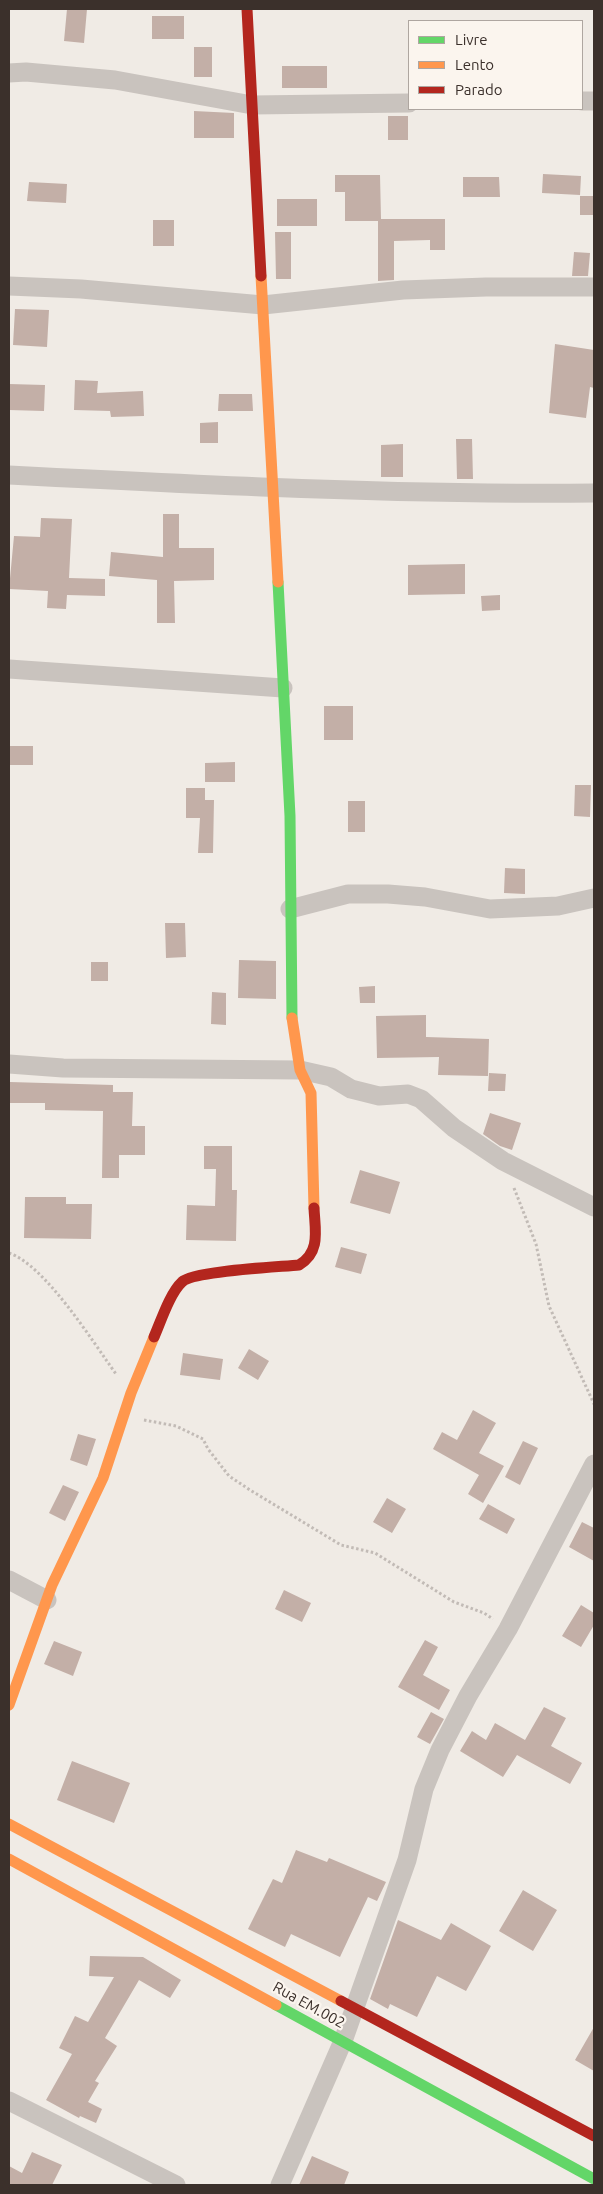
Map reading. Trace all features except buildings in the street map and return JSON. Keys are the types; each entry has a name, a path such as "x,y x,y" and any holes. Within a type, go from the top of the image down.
{"street":[{"path":"9,1705 47,1600 103,1478 120,1425 166,1306 182,1281 199,1275 299,1265 309,1260 315,1245 314,1127 311,1093 300,1070 291,1012 290,816 247,9"},
{"path":"9,73 26,72 115,80 252,105 408,103"},
{"path":"9,286 263,305 403,290 486,287 594,287"},
{"path":"9,474 272,488 467,494 594,493"},
{"path":"9,669 283,688"},
{"path":"290,909 348,894 388,894 425,897 490,909 558,906 594,898"},
{"path":"9,1064 63,1068 300,1070 331,1077 351,1089 379,1096 408,1094 421,1099 454,1128 503,1162 594,1207"},
{"path":"280,2185 343,2040 407,1860 424,1788 440,1750 468,1696 508,1629 594,1464"},
{"path":"9,1580 47,1600"},
{"name":"Rua EM.002","path":"9,1824 354,2010 594,2136"},
{"name":"Rua EM.002","path":"9,1858 594,2179"},
{"path":"9,2101 176,2185"}],"path":[{"path":"503,1162 536,1244 549,1306 594,1404"},
{"path":"9,1253 19,1257 49,1284 121,1381"},
{"path":"120,1425 148,1419 176,1426 203,1439 208,1450 229,1476 250,1490 342,1545 375,1553 454,1602 484,1613 508,1629"}],"traffic: fast":[{"path":"278,582 290,816 292,1018"},
{"path":"276,2005 594,2179"}],"traffic: slow":[{"path":"261,276 278,582"},
{"path":"292,1018 300,1070 311,1093 314,1208"},
{"path":"9,1705 52,1585 103,1478 131,1393 154,1337"},
{"path":"9,1824 341,2001"},
{"path":"9,1859 276,2005"}],"traffic: jam":[{"path":"247,9 261,276"},
{"path":"154,1337 174,1293 182,1282 189,1278 219,1272 299,1265 306,1260 314,1247 314,1208"},
{"path":"341,2001 594,2136"}]}
